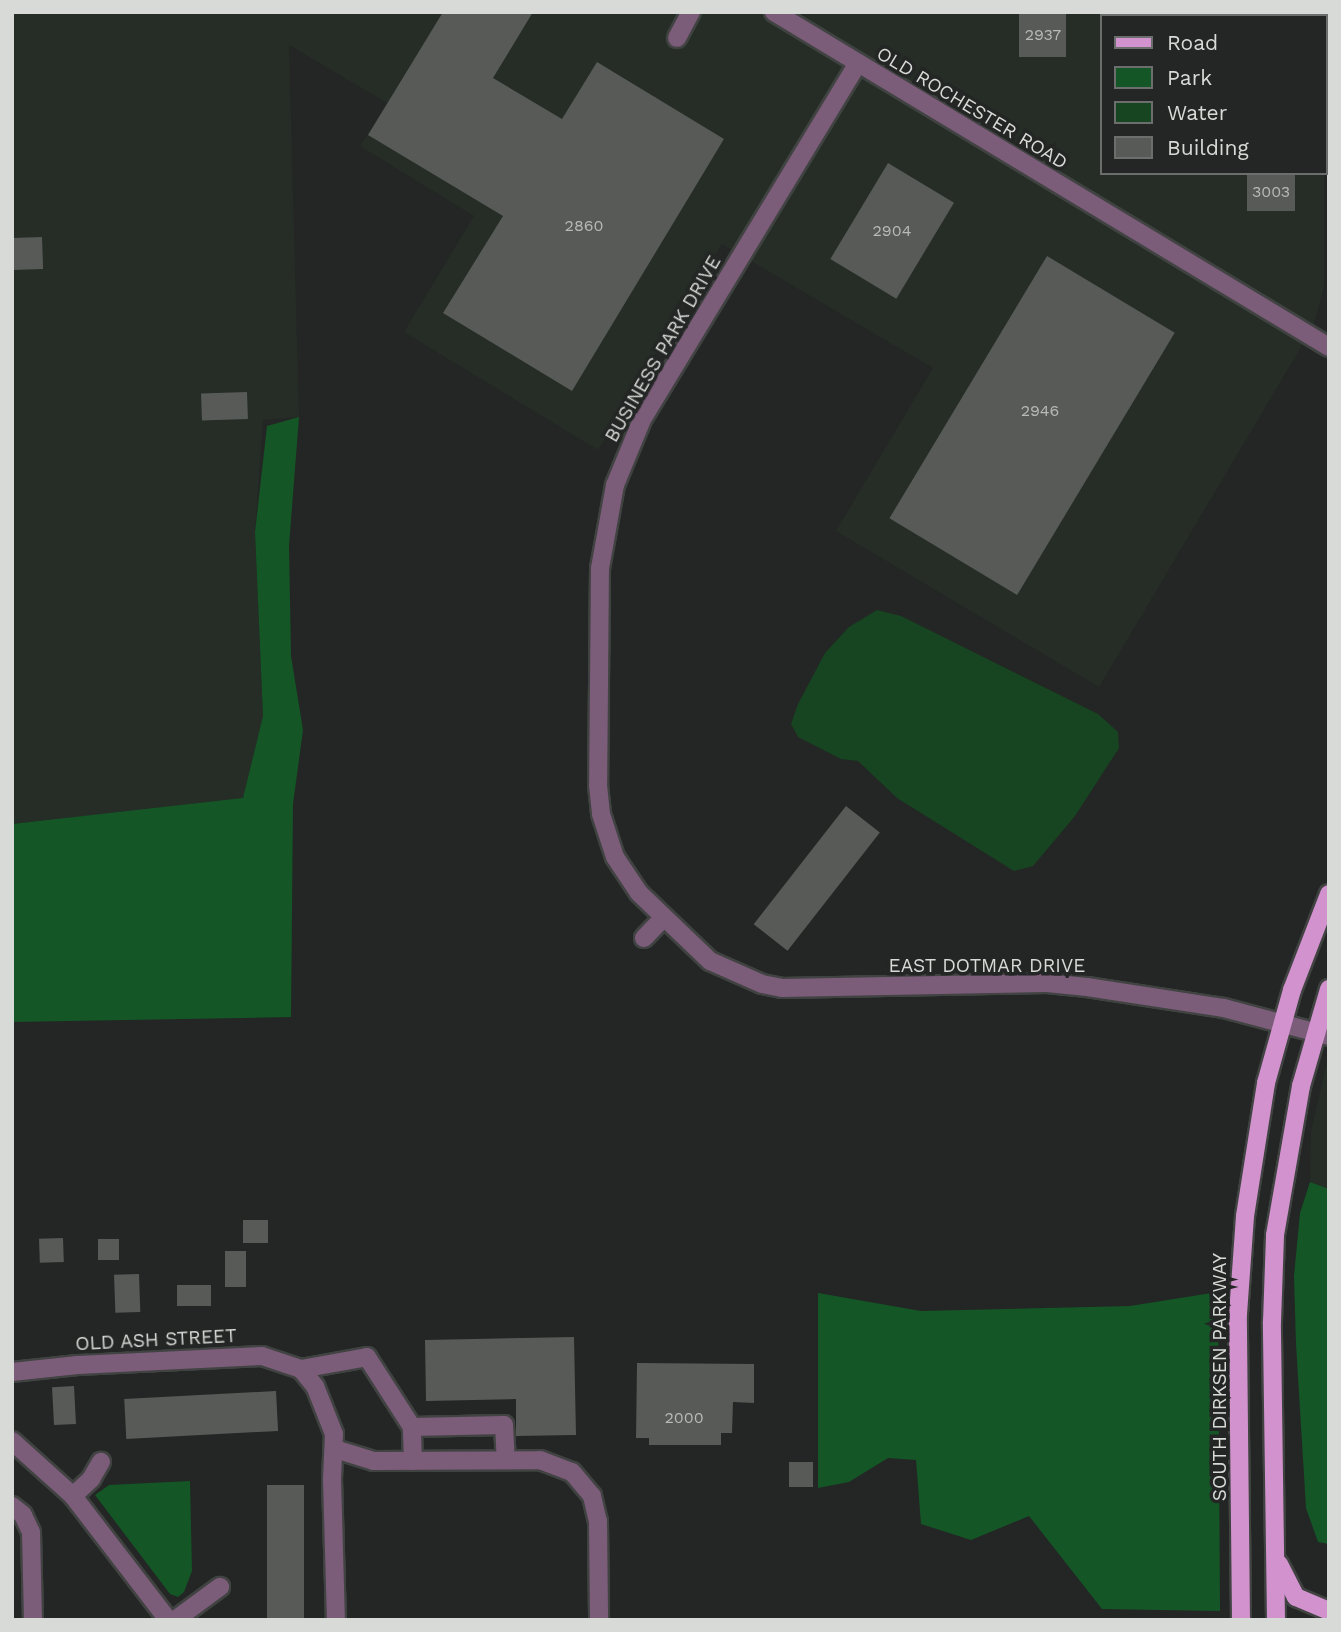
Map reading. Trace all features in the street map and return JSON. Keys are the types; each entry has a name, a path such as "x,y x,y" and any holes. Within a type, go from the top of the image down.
{"main road":[{"name":"SOUTH DIRKSEN PARKWAY","path":"1241,1620 1238,1325 1241,1250 1253,1148 1266,1083 1283,1022 1329,894"},
{"path":"1276,1620 1272,1322 1275,1235 1293,1123 1322,1034 1329,989"},
{"path":"1275,1550 1280,1570 1296,1597 1329,1611"}],"street":[{"path":"677,38 691,12"},
{"name":"OLD ROCHESTER ROAD","path":"774,12 1329,347"},
{"name":"BUSINESS PARK DRIVE","path":"663,918 625,875 606,836 601,814 600,568 608,513 615,485 641,422 858,63"},
{"path":"644,938 663,918"},
{"name":"EAST DOTMAR DRIVE","path":"663,918 710,961 726,971 782,988 1047,983 1134,992 1283,1022 1322,1034"},
{"name":"OLD ASH STREET","path":"12,1372 78,1365 261,1356 301,1369"},
{"path":"336,1620 331,1479 334,1434 315,1386 301,1369 367,1357 412,1427 413,1461"},
{"path":"412,1427 504,1425 506,1458"},
{"path":"12,1441 73,1496 168,1620"},
{"path":"335,1450 374,1461 506,1458 540,1460 572,1472 592,1496 598,1521 599,1620"},
{"path":"73,1496 92,1479 101,1462"},
{"path":"12,1506 23,1515 31,1532 33,1620"},
{"path":"175,1620 220,1587"}],"shaded area":[{"path":"12,12 1325,12 1100,14 1100,175 1324,175 1324,287 1313,327 1099,687 836,531 933,368 722,244 598,450 404,332 474,216 360,146 387,103 289,45 299,417 263,420 255,532 263,716 243,799 12,824"},
{"path":"1329,1052 1329,1189 1310,1182 1311,1132"}],"green space":[{"path":"299,417 289,546 291,656 303,730 293,804 291,1017 12,1022 12,824 243,798 263,716 255,532 267,426"},
{"path":"1310,1182 1329,1189 1329,1544 1318,1542 1306,1508 1296,1344 1294,1276 1300,1213"},
{"path":"1218,1292 1220,1611 1102,1609 1029,1516 971,1540 921,1524 916,1460 888,1458 849,1482 818,1488 818,1293 921,1311 1130,1306"},
{"path":"190,1481 192,1571 184,1592 178,1597 170,1594 95,1495 109,1485"}],"water":[{"path":"877,610 901,616 1098,714 1118,732 1119,748 1075,816 1033,866 1014,871 897,798 858,761 841,759 798,737 791,724 798,704 825,653 849,627"}],"building":[{"path":"443,12 533,12 493,78 562,119 597,62 724,139 572,391 443,313 503,216 368,135"},
{"path":"1019,12 1066,12 1066,57 1019,57"},
{"path":"888,163 954,203 896,299 830,259"},
{"path":"1247,175 1295,175 1295,211 1247,211"},
{"path":"42,237 43,269 13,270 12,238"},
{"path":"1047,256 1175,333 1017,595 889,518"},
{"path":"247,392 248,419 202,421 201,394"},
{"path":"846,806 880,832 788,951 754,924"},
{"path":"243,1220 268,1220 268,1243 243,1243"},
{"path":"63,1238 64,1262 40,1263 39,1239"},
{"path":"98,1239 119,1239 119,1260 98,1260"},
{"path":"225,1251 246,1251 246,1287 225,1287"},
{"path":"139,1274 140,1312 115,1313 114,1275"},
{"path":"177,1285 211,1285 211,1306 177,1306"},
{"path":"574,1337 576,1435 516,1436 516,1399 426,1401 425,1340"},
{"path":"637,1363 754,1364 754,1403 733,1402 732,1433 721,1433 721,1445 649,1445 649,1438 636,1438"},
{"path":"74,1386 76,1424 54,1425 52,1387"},
{"path":"276,1391 278,1431 126,1439 124,1399"},
{"path":"789,1462 813,1462 813,1487 789,1487"},
{"path":"267,1485 304,1485 304,1620 267,1620"}]}
